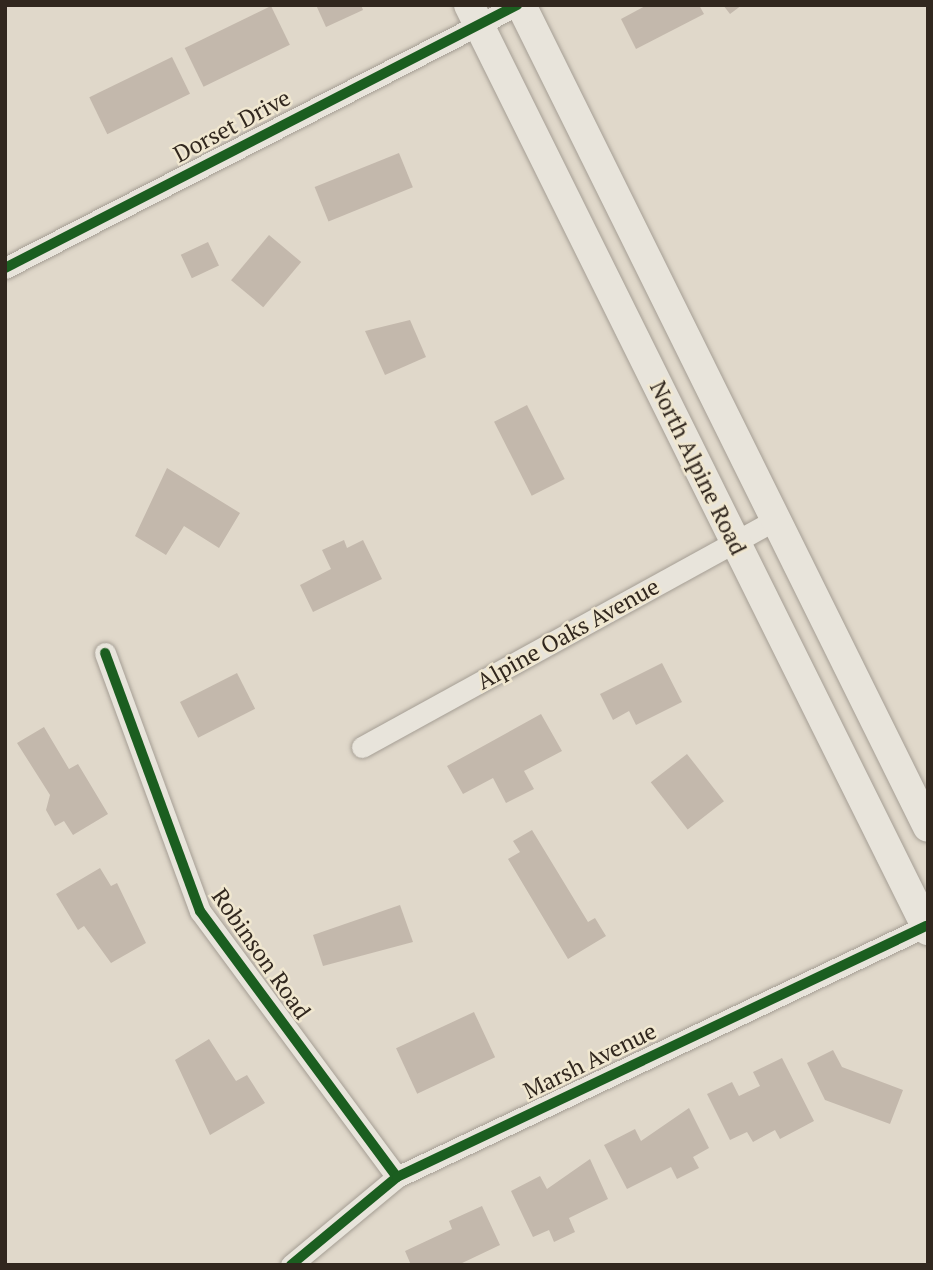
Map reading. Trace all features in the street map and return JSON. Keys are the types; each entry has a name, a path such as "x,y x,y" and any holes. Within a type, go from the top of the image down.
{"main road":[{"name":"North Alpine Road","path":"519,5 928,827"},
{"name":"North Alpine Road","path":"473,13 927,928"}],"street":[{"name":"Dorset Drive","path":"5,268 473,13 519,5"},
{"name":"Alpine Oaks Avenue","path":"362,747 775,520"},
{"name":"Robinson Road","path":"105,653 200,911 397,1177"},
{"name":"Marsh Avenue","path":"291,1265 397,1177 927,928"}],"building":[{"path":"316,5 361,5 363,10 326,27"},
{"path":"647,5 699,5 704,14 636,49 621,19"},
{"path":"723,5 742,5 730,14"},
{"path":"271,6 290,45 204,87 185,48"},
{"path":"172,57 190,94 107,134 89,97"},
{"path":"399,153 413,187 328,221 315,187"},
{"path":"269,235 301,262 263,307 231,280"},
{"path":"208,242 219,266 192,278 181,255"},
{"path":"410,320 426,357 385,375 365,331"},
{"path":"527,405 565,479 532,496 494,422"},
{"path":"167,468 240,513 219,548 184,526 166,555 135,536"},
{"path":"344,540 347,548 363,540 382,579 313,612 300,585 331,569 322,550"},
{"path":"662,663 682,702 636,725 629,711 613,720 600,694"},
{"path":"237,673 255,709 198,738 180,702"},
{"path":"541,714 562,751 524,771 534,789 506,803 493,778 463,794 447,766"},
{"path":"44,727 69,769 78,764 108,814 73,835 64,821 55,826 46,810 50,795 17,743"},
{"path":"687,754 724,801 688,830 651,782"},
{"path":"532,830 588,922 595,918 606,936 568,959 508,859 520,852 513,841"},
{"path":"100,868 111,886 117,883 146,943 111,963 84,926 78,930 56,894"},
{"path":"400,905 413,942 323,966 313,935"},
{"path":"474,1012 495,1057 417,1094 396,1048"},
{"path":"209,1039 236,1081 247,1075 265,1103 210,1135 175,1060"},
{"path":"833,1050 842,1067 903,1090 890,1124 825,1100 807,1063"},
{"path":"782,1058 814,1121 780,1139 775,1130 753,1142 747,1132 730,1140 707,1094 732,1082 739,1096 760,1086 753,1072"},
{"path":"689,1108 709,1148 693,1157 699,1168 677,1179 671,1167 627,1189 604,1145 635,1129 641,1141"},
{"path":"590,1159 608,1199 569,1218 575,1232 554,1242 549,1230 533,1237 511,1191 540,1176 547,1189"},
{"path":"482,1206 500,1245 458,1265 411,1265 405,1251 452,1229 449,1221"}],"cycle path":[{"path":"5,268 517,5"},
{"path":"105,653 200,911 397,1177"},
{"path":"291,1265 397,1177 926,926"}]}
